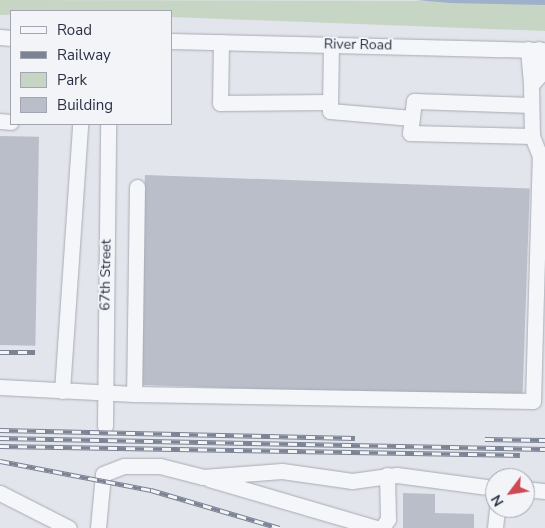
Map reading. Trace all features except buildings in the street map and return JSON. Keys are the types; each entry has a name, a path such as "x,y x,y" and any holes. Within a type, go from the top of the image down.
{"street":[{"name":"River Road","path":"172,41 537,50"},
{"path":"221,42 220,103 330,102"},
{"path":"331,45 330,111 412,118"},
{"path":"0,387 134,394 533,401 540,156 532,136 531,85 537,50"},
{"path":"531,105 414,100 410,133 532,136"},
{"path":"62,391 80,125"},
{"name":"67th Street","path":"105,426 108,125"},
{"path":"134,394 137,187"},
{"path":"98,528 103,474 124,466 160,466 377,528"},
{"path":"203,477 282,471 352,481 387,475 485,487"},
{"path":"382,528 388,518 387,475"},
{"path":"0,493 69,528"}],"green space":[{"path":"0,0 486,1 545,5 545,31 172,17 172,10 10,10 10,15 0,15"}],"water":[{"path":"416,0 545,0 545,5 451,3"}],"railway":[{"path":"0,352 35,352"},
{"path":"0,430 355,438"},
{"path":"0,438 545,449"},
{"path":"485,439 545,440"},
{"path":"0,446 520,455"},
{"path":"0,461 151,490 280,528"}]}
